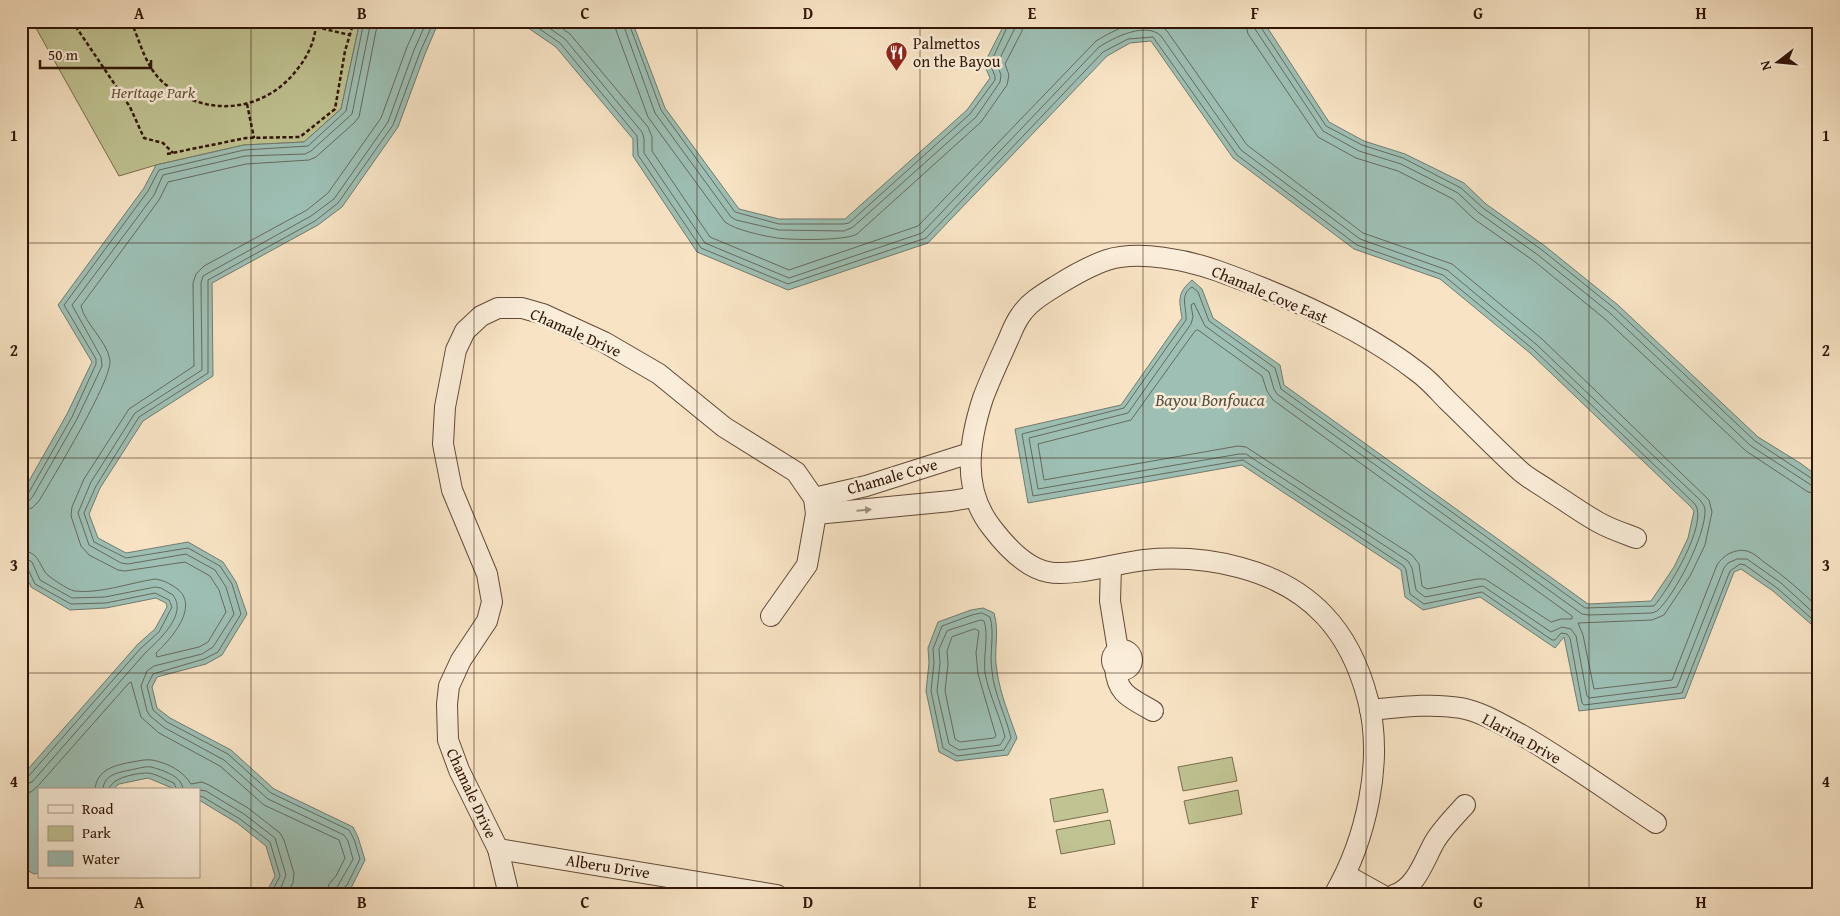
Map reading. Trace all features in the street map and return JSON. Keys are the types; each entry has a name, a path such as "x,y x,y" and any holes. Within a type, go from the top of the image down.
{"street":[{"name":"Chamale Cove East","path":"1334,895 1346,874 1359,837 1369,796 1373,752 1370,710 1363,683 1357,666 1341,636 1326,616 1312,604 1292,590 1256,573 1216,562 1177,558 1144,560 1052,573 1032,566 993,529 984,517 974,496 970,476 970,453 974,426 990,377 1020,314 1041,295 1074,275 1109,259 1141,256 1182,261 1216,270 1302,305 1376,343 1421,374 1521,472 1601,524 1636,538"},
{"name":"Chamale Drive","path":"509,895 498,849 459,770 448,740 447,704 450,686 461,660 488,621 492,602 487,574 452,490 442,444 445,408 456,350 465,331 481,316 498,308 522,308 543,314 604,342 658,374 724,427 796,472 815,506"},
{"name":"Chamale Cove","path":"815,506 866,486 970,453"},
{"name":"Chamale Cove","path":"815,506 951,501 974,496"},
{"path":"771,616 807,564 815,506"},
{"path":"1111,566 1110,600 1116,659 1116,681 1123,692 1153,711"},
{"name":"Llarina Drive","path":"1370,710 1410,705 1436,705 1462,708 1481,714 1550,751 1656,823"},
{"path":"1394,895 1400,893 1413,881 1436,840 1465,805"},
{"name":"Alberu Drive","path":"498,849 777,895"},
{"path":"1346,874 1382,895"}],"path":[{"path":"72,21 130,107 144,138 163,143 173,153"},
{"path":"133,21 133,26 151,69 168,87 196,102 211,106 247,104 265,98 290,80 308,55 316,21"},
{"path":"167,154 246,138 300,138 335,109 354,21"},
{"path":"316,27 350,35"},
{"path":"247,104 254,138"}],"green space":[{"name":"Heritage Park","path":"32,21 360,21 341,109 304,142 244,145 156,165 119,176"},
{"path":"1232,757 1237,781 1183,791 1178,767"},
{"path":"1103,789 1108,812 1054,822 1050,799"},
{"path":"1238,790 1242,814 1189,824 1184,801"},
{"path":"1110,820 1115,844 1061,854 1056,830"}],"water":[{"path":"360,21 439,21 398,127 342,207 318,225 212,283 213,376 143,421 100,488 89,514 98,538 126,553 188,542 223,562 236,582 247,614 222,655 206,664 157,677 152,687 157,708 170,718 231,750 274,789 353,827 365,860 351,888 343,895 265,895 275,876 266,846 237,823 200,801 200,788 172,788 148,778 119,784 114,788 38,788 38,873 34,874 21,867 21,777 138,644 155,629 167,607 166,603 156,598 106,608 70,610 31,587 21,565 21,495 67,414 92,362 58,305 144,188 156,165 244,145 304,142 341,109"},
{"name":"Bayou Bonfouca","path":"518,21 632,21 665,108 739,209 779,219 845,219 967,110 990,78 984,64 1006,21 1263,21 1329,122 1364,141 1405,154 1464,183 1486,204 1545,246 1618,305 1758,437 1819,477 1819,631 1773,591 1741,569 1734,572 1685,698 1579,711 1564,637 1555,648 1480,597 1423,610 1405,597 1401,570 1242,465 1028,503 1015,429 1121,405 1182,318 1180,306 1181,293 1192,280 1202,289 1213,318 1280,365 1284,385 1588,604 1651,601 1674,567 1688,538 1694,511 1691,507 1530,353 1440,279 1354,249 1233,158 1151,41 1130,43 1107,56 928,243 788,290 697,252 633,156 633,139 556,47"},
{"path":"983,608 994,613 996,620 998,680 1017,738 1008,755 956,761 939,752 926,691 929,663 928,648 938,622 971,610"}],"place":[{"name":"Palmettos on the Bayou","path":"897,71"}]}
